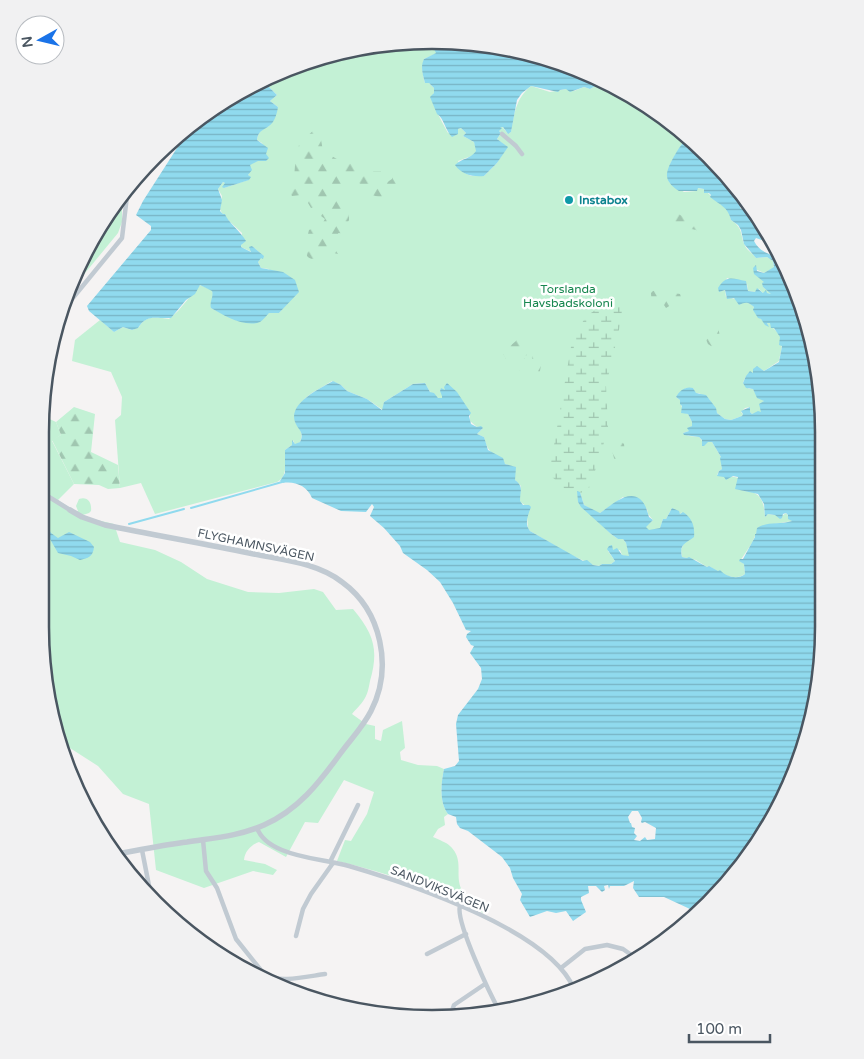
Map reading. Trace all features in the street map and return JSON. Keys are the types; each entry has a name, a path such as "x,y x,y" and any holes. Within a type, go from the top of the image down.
{"street":[{"path":"502,134 514,143 522,154"},
{"path":"73,297 122,238 127,201"},
{"path":"49,497 70,510"},
{"name":"FLYGHAMNSVÄGEN","path":"70,510 82,518 105,525 311,566 327,573 342,582 356,595 367,610 378,634 382,656 381,679 372,709 357,732 310,793 287,812 257,828 229,836 123,853"},
{"path":"296,936 303,909 331,862 358,805"},
{"name":"SANDVIKSVÄGEN","path":"257,828 260,835 267,841 290,853 331,862 389,879 460,906 519,936 561,968 572,984"},
{"path":"203,840 206,871 217,888 236,939 261,971"},
{"path":"142,850 149,885"},
{"path":"460,906 458,912 466,934 485,984 496,1005"},
{"path":"427,954 466,934"},
{"path":"561,968 585,949 607,945 623,949 631,955"},
{"path":"278,978 325,974"},
{"path":"453,1009 457,1002 485,984"}],"green space":[{"name":"Torslanda Havsbadskoloni","path":"437,49 437,53 424,59 423,77 425,83 429,83 434,88 431,98 448,133 461,128 466,133 463,136 474,142 477,151 474,155 458,161 463,172 471,176 484,176 497,163 507,147 497,139 501,133 499,131 501,125 508,134 511,132 519,101 531,86 550,92 566,89 574,91 584,87 590,89 596,86 645,113 683,142 671,162 667,176 670,183 684,192 696,191 697,188 704,189 729,212 731,220 740,230 747,249 756,258 767,257 773,261 774,268 764,273 753,268 765,282 763,287 772,294 763,293 759,289 755,292 748,291 747,284 727,278 721,291 725,290 726,297 741,300 754,307 756,314 768,326 767,323 771,323 781,339 782,346 779,361 764,371 761,369 748,375 743,383 749,389 753,389 757,396 764,401 761,412 752,414 750,407 745,408 741,412 742,416 731,420 725,419 717,413 709,399 699,393 696,394 693,388 686,388 676,397 680,400 683,412 688,414 692,422 689,431 683,433 699,437 703,442 712,442 721,457 722,469 717,475 738,478 743,491 749,491 760,498 764,506 765,517 768,514 782,516 786,513 792,521 758,529 752,543 740,561 744,564 745,574 736,577 727,576 696,560 682,557 681,550 684,543 682,512 681,514 672,508 666,519 663,519 660,529 649,531 645,527 653,520 648,514 647,509 623,497 600,513 584,505 580,492 578,502 611,534 618,539 623,539 626,543 630,557 622,555 620,550 608,551 615,561 611,564 593,565 571,555 530,531 528,528 526,506 519,501 521,486 515,480 515,467 505,464 491,453 484,437 477,434 483,428 477,427 470,421 470,412 446,391 440,390 443,396 442,399 436,397 425,383 413,384 384,402 383,410 367,399 347,391 341,385 332,381 312,393 299,406 295,422 302,436 300,442 295,445 293,440 292,445 285,450 283,477 277,482 155,514 141,483 120,488 115,420 121,415 122,397 111,372 72,361 75,340 100,320 114,332 123,327 132,330 139,327 145,320 152,318 169,319 200,285 212,290 211,308 238,321 269,313 279,313 285,306 269,269 261,268 258,262 261,254 252,246 252,252 241,247 242,233 226,218 225,214 223,215 220,209 222,196 218,189 223,182 225,183 224,188 248,180 249,165 266,154 262,143 257,140 260,132 269,126 278,107 270,101 277,95 268,86 309,69 333,62 382,52"},
{"path":"314,130 320,134 323,151 342,162 343,165 348,166 350,155 356,151 360,154 356,165 361,172 364,171 364,164 368,163 369,171 381,171 382,180 386,183 392,179 392,173 401,174 397,186 390,186 387,191 391,191 390,197 382,198 372,195 370,186 363,186 356,181 345,184 338,190 333,195 340,201 339,204 345,211 349,212 349,220 346,226 349,231 348,234 338,233 341,242 330,243 330,245 340,246 338,254 325,251 323,256 310,259 307,256 306,242 309,230 322,224 325,219 321,216 318,206 311,208 308,203 310,194 292,196 288,190 294,179 296,152 303,136 305,138"},
{"path":"122,207 122,222 118,233 81,278 100,240"},
{"path":"677,213 689,220 714,228 712,235 677,226 672,221"},
{"path":"665,289 668,292 680,294 680,299 683,299 684,303 676,302 666,308 664,305 660,305 658,309 652,312 651,293"},
{"path":"612,300 622,308 621,321 606,386 608,427 589,488 579,494 570,494 549,474 572,341 586,316"},
{"path":"715,323 718,325 720,338 719,344 714,348 708,344 703,333 705,325"},
{"path":"505,334 510,346 516,341 518,335 524,338 523,351 527,355 523,357 528,362 527,367 529,368 533,366 532,355 537,350 542,360 539,376 535,372 520,372 519,366 514,359 504,366 502,364 506,358 503,354 504,352 498,348 497,343"},
{"path":"74,407 95,414 91,452 118,465 120,488 108,489 99,485 74,484 52,440 61,435 56,422"},
{"path":"50,419 56,422 61,435 52,441 74,484 58,500 76,512 78,511 76,506 79,499 87,499 91,505 91,511 83,515 114,524 120,542 155,550 181,562 207,579 248,592 279,593 314,589 323,592 336,610 353,609 366,626 370,635 373,643 374,660 367,694 352,714 366,724 375,726 375,739 381,741 383,730 402,721 405,748 400,752 401,760 418,765 437,766 444,769 442,798 448,814 444,817 445,825 438,829 433,837 444,842 456,853 460,885 471,899 484,905 485,914 449,897 412,883 337,861 345,840 351,841 367,814 374,792 344,780 318,823 305,822 286,857 259,842 247,851 244,860 265,864 277,870 273,875 253,871 204,888 156,870 149,804 123,794 98,766 68,747 56,702 52,677 49,627"},
{"path":"619,440 624,444 626,462 617,469 611,447"}],"water":[{"path":"434,49 482,52 507,56 555,69 596,86 590,89 584,87 570,92 566,89 558,92 531,86 517,100 511,132 508,134 503,127 500,127 502,128 499,131 501,133 497,139 508,147 497,163 484,176 472,176 464,173 455,165 474,154 476,151 474,142 463,136 466,133 461,128 458,129 458,134 452,137 437,114 430,97 434,93 434,88 429,83 425,83 422,71 424,59 436,53"},
{"path":"268,86 277,95 270,101 278,107 273,122 259,133 257,140 268,148 266,154 269,158 266,161 258,161 250,165 252,170 248,175 251,177 249,180 224,188 222,187 225,183 223,182 218,189 222,200 220,211 225,214 246,241 241,247 251,252 249,247 252,246 264,256 258,262 261,268 283,272 295,280 299,292 279,313 269,313 260,322 248,323 234,320 211,308 212,291 200,285 195,294 186,300 171,318 148,319 141,323 138,328 132,330 123,327 114,332 89,311 87,306 151,230 151,226 136,215 180,143 219,113"},
{"path":"683,143 720,179 741,206 740,208 751,219 764,241 756,238 754,241 756,245 772,255 786,285 795,309 808,357 812,382 815,432 815,627 812,677 808,702 795,750 786,774 764,819 751,840 720,880 691,909 664,897 639,897 633,888 634,881 624,886 610,886 609,889 608,885 604,886 605,890 602,892 596,886 588,886 589,893 581,897 586,912 573,921 566,911 556,913 547,911 530,917 520,900 522,894 510,868 502,857 468,831 460,828 456,817 448,814 443,804 442,786 444,769 455,766 459,761 456,724 458,715 478,689 482,679 481,668 470,653 474,646 471,645 466,637 471,631 466,630 440,582 403,553 400,546 384,528 370,516 374,507 372,504 366,512 341,511 312,498 307,490 300,485 280,481 285,473 285,450 292,445 292,440 295,444 300,442 301,439 301,433 295,422 294,415 296,409 307,397 333,381 347,391 367,399 382,410 384,402 413,384 425,383 430,392 434,393 438,398 442,398 441,388 445,390 444,387 447,383 457,392 471,413 469,416 471,424 483,428 477,434 484,437 488,450 503,458 505,464 516,467 515,480 521,487 520,501 523,505 531,507 527,522 530,531 583,561 587,560 593,565 599,566 611,564 615,561 607,549 609,546 612,545 613,550 617,548 622,555 629,556 626,543 623,539 618,539 611,534 581,507 578,502 577,491 580,492 584,505 600,513 625,497 635,496 644,503 649,517 653,520 646,527 649,530 660,528 663,519 666,519 672,508 679,511 680,514 683,512 689,517 694,529 694,537 682,547 682,557 689,557 732,577 739,577 745,574 744,564 739,561 743,559 755,537 757,528 792,521 788,519 786,513 780,519 775,515 768,514 765,517 764,504 758,494 735,489 738,477 733,476 726,480 724,477 717,476 722,469 721,457 712,442 702,446 702,440 699,437 684,435 683,433 689,431 687,428 692,426 692,422 688,414 681,413 682,406 680,400 676,397 683,389 693,388 696,393 706,395 716,408 717,413 725,419 731,420 742,416 741,411 750,407 752,414 758,411 761,412 759,404 764,401 757,398 753,389 746,388 743,383 750,371 753,373 753,369 757,366 764,371 779,362 782,346 779,345 780,337 774,328 771,328 770,323 767,323 769,327 758,318 753,310 754,307 746,303 739,305 734,298 727,299 725,290 719,292 718,288 727,279 733,278 746,281 748,291 755,292 757,288 763,293 766,290 767,293 771,294 763,287 762,283 764,282 754,274 753,268 756,265 757,271 764,273 774,267 773,261 767,257 756,258 744,244 741,230 731,220 726,209 710,197 709,193 704,193 704,189 679,191 669,183 667,172","holes":["632,811 638,811 642,818 642,823 645,822 656,828 655,839 647,840 645,837 640,841 634,840 637,836 634,833 635,828 632,827 628,817"]},
{"path":"49,530 58,538 69,532 90,542 94,547 93,553 88,558 80,560 58,553 50,539"}],"waterway":[{"path":"191,508 282,482"},
{"path":"129,524 184,509"}],"place":[{"name":"Instabox","path":"569,200"}]}
